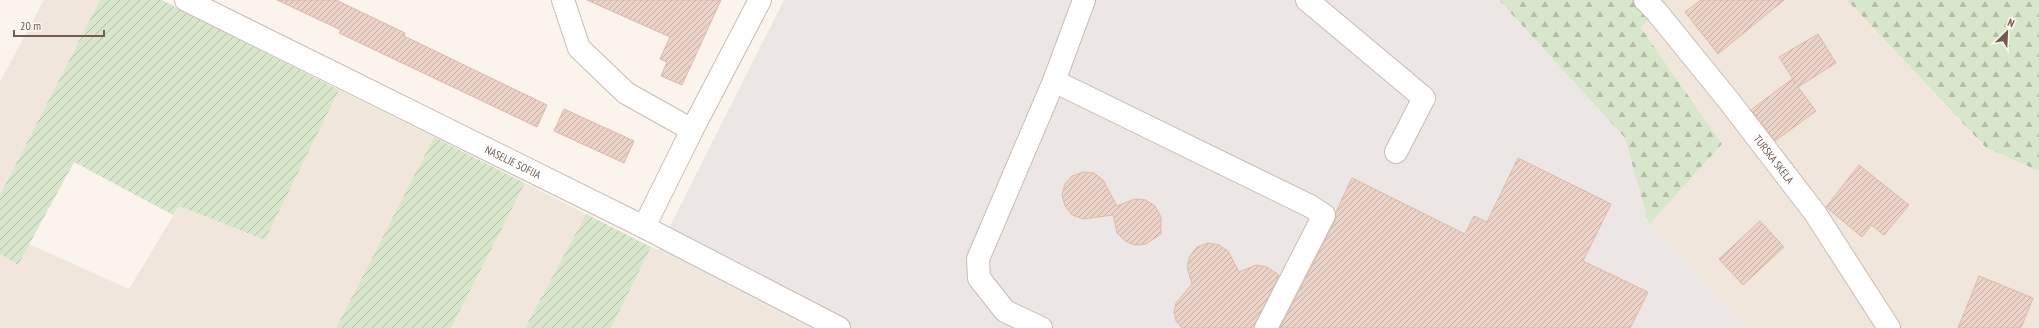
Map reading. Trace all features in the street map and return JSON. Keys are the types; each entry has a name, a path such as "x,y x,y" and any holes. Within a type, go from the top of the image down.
{"street":[{"name":"NASELJE SOFIJA","path":"186,0 644,227 839,328"},
{"path":"563,0 579,48 626,93 692,130"},
{"path":"644,227 692,130 760,0"},
{"path":"1041,328 1005,311 979,278 978,259 1054,81 1084,0"},
{"path":"1307,0 1424,98 1396,152"},
{"name":"TURSKA SKELA","path":"1645,0 1656,11 1729,100 1815,213 1889,328"},
{"path":"1054,81 1310,206 1324,215 1266,328"}],"shaded area":[{"path":"44,0 100,0 0,195 0,82"},
{"path":"784,0 1499,0 1625,138 1649,225 1746,328 809,328 658,250"},
{"path":"1666,0 1847,0 1985,148 2039,171 2039,328 1746,328 1649,225 1722,144 1641,28"},
{"path":"339,90 434,137 336,328 0,328 0,254 18,265 29,244 129,289 179,206 265,240"},
{"path":"525,183 586,214 525,328 451,328"},
{"path":"651,247 658,250 809,328 611,328"}],"green space":[{"path":"100,0 162,0 339,90 265,240 179,206 173,215 74,162 18,265 0,254 0,195"},
{"path":"1499,0 1666,0 1641,28 1722,144 1649,225 1625,138"},
{"path":"1847,0 2039,0 2039,171 1986,148"},
{"path":"434,137 525,183 451,328 336,328"},
{"path":"586,214 651,247 611,328 525,328"}],"building":[{"path":"277,0 336,0 405,33 404,36 547,105 537,127 339,33 341,30"},
{"path":"587,0 721,0 682,85 661,76 667,62 660,59 670,37"},
{"path":"1701,0 1784,0 1718,54 1685,12"},
{"path":"1818,34 1836,63 1798,87 1816,111 1775,141 1751,110 1792,79 1796,84 1779,57"},
{"path":"564,109 634,141 624,163 554,131"},
{"path":"1518,158 1611,204 1583,261 1648,292 1630,328 1280,328 1335,221 1336,212 1352,178 1465,234 1474,216 1487,222"},
{"path":"1859,165 1909,205 1884,235 1871,225 1862,237 1826,207"},
{"path":"1083,172 1094,173 1103,180 1117,206 1135,199 1146,200 1155,206 1161,217 1161,234 1146,244 1135,245 1125,241 1117,233 1113,215 1083,219 1072,215 1065,206 1062,195 1065,184 1072,176"},
{"path":"1760,221 1784,247 1743,285 1719,259"},
{"path":"1208,243 1219,245 1228,251 1239,272 1256,265 1267,267 1279,275 1254,328 1182,328 1176,321 1174,312 1176,303 1192,284 1187,267 1190,256 1197,247"},
{"path":"1979,276 2033,298 2021,328 1958,328"}]}
